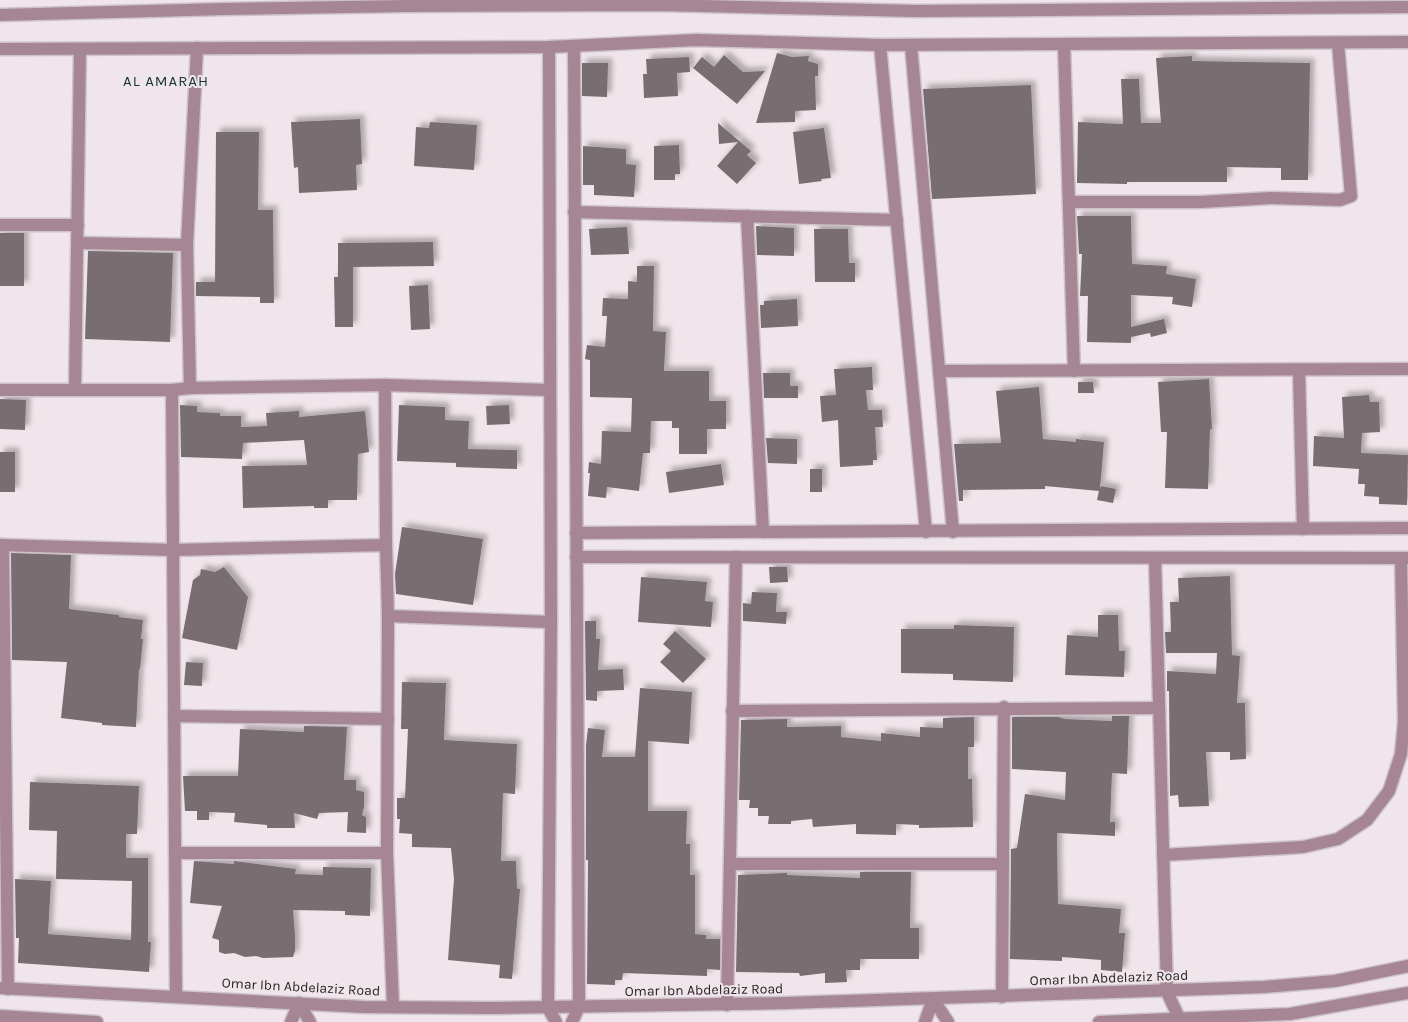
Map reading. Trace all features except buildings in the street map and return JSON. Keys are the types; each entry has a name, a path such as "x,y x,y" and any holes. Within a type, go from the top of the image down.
{"street":[{"path":"0,15 224,4 406,3 1408,8"},
{"path":"0,49 574,47 696,40 880,45 1408,42"},
{"path":"1069,202 1200,202 1272,198 1340,200 1352,196 1338,43"},
{"path":"1064,44 1074,371"},
{"path":"880,45 926,532"},
{"path":"911,45 953,532"},
{"path":"549,47 552,622 548,1008 556,1022"},
{"path":"572,1022 579,1008 574,47"},
{"path":"190,388 187,245 197,48"},
{"path":"75,390 80,49"},
{"path":"574,212 897,220"},
{"path":"747,216 763,532"},
{"path":"0,225 78,225"},
{"path":"78,243 187,245"},
{"path":"1299,370 1304,529"},
{"path":"939,371 1408,370"},
{"path":"0,390 172,390 190,388 385,385 550,390"},
{"path":"385,385 388,616 387,853 393,1006"},
{"path":"172,390 176,997"},
{"path":"576,533 1408,528"},
{"path":"4,988 2,545 173,550 386,545"},
{"path":"576,557 1404,558 1404,722 1401,754 1389,791 1367,820 1338,839 1303,847 1163,856"},
{"path":"727,1005 736,557"},
{"path":"1155,558 1167,992 1181,1020"},
{"path":"388,616 552,622"},
{"path":"1002,997 1004,708"},
{"path":"732,711 1159,708"},
{"path":"174,716 388,719"},
{"path":"175,853 387,853"},
{"path":"730,864 1003,864"},
{"name":"Omar Ibn Abdelaziz Road","path":"4,988 364,1007 579,1008 1167,992 1335,981 1408,966"},
{"path":"1099,1022 1290,1014 1408,993"},
{"path":"925,1022 933,999"},
{"path":"933,999 948,1022"},
{"path":"291,1022 298,1003"},
{"path":"298,1003 310,1022"},
{"path":"0,1016 97,1022"}],"district":[{"name":"AL AMARAH","path":"166,81"}]}
